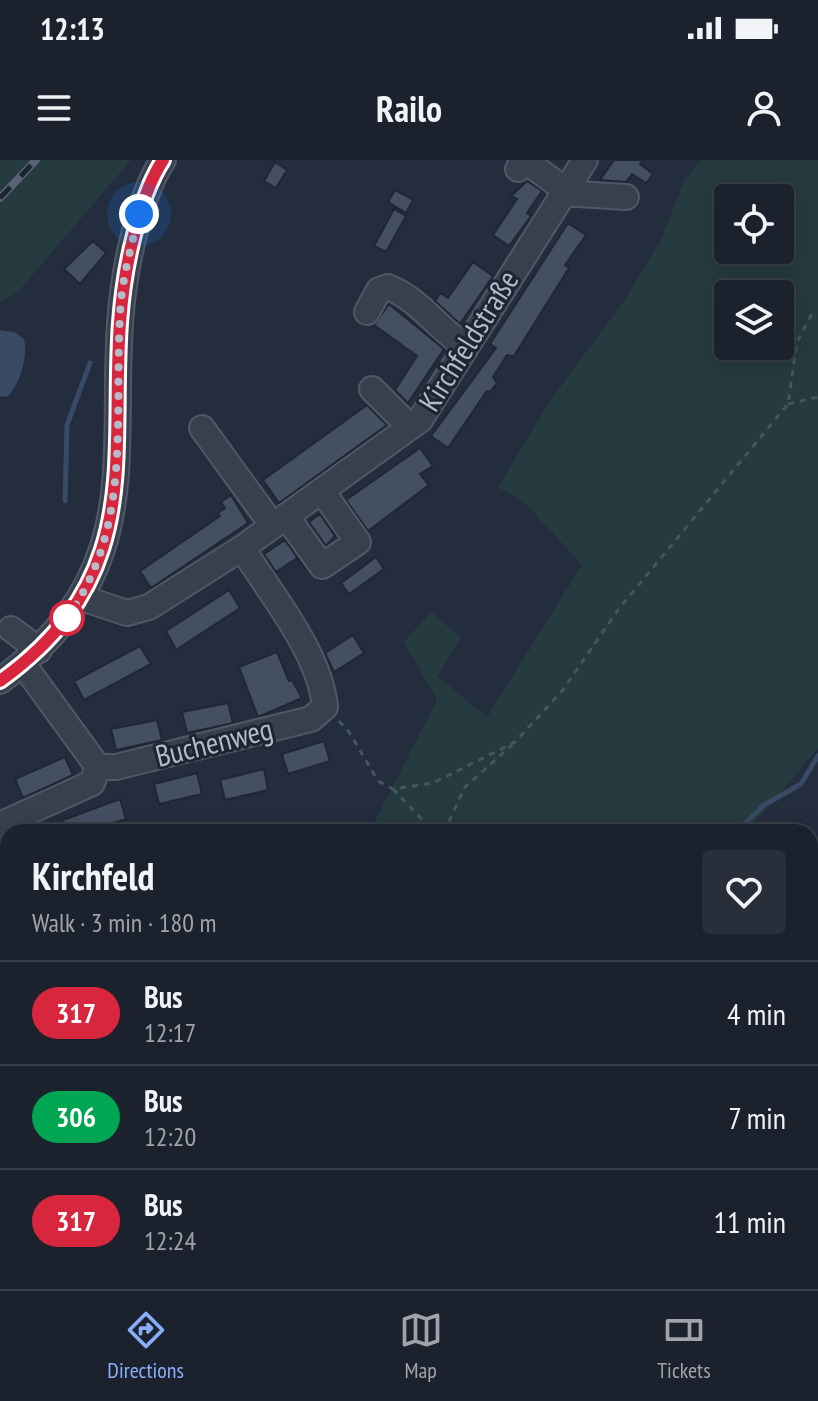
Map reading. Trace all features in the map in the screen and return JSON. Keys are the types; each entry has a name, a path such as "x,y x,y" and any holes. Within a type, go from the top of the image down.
{"street":[{"path":"0,681 31,657 82,598 102,557 115,501 120,313 126,265 139,214 163,160"},
{"path":"518,169 524,160 563,191 626,197"},
{"name":"Kirchfeldstraße","path":"82,598 127,613 149,607 242,548 420,420 585,160"},
{"path":"367,312 379,290 388,287 414,301 434,324 466,347"},
{"path":"372,389 410,427"},
{"path":"202,428 322,566 358,542 322,491"},
{"path":"242,548 313,662 323,685 325,707"},
{"path":"2,824 92,783 98,767 11,629"},
{"name":"Buchenweg","path":"98,767 116,767 311,719 325,707"}],"path":[{"path":"448,824 465,787 515,742 562,691 618,610 788,404 797,342 814,310"},
{"path":"788,404 818,397"},
{"path":"325,707 349,732 378,781 393,789 426,824"},
{"path":"393,789 433,783 515,742"}],"green space":[{"path":"0,160 131,160 17,293 0,302"},
{"path":"702,160 818,160 818,748 753,824 367,824 374,823 437,700 404,642 431,612 461,638 437,676 487,717 582,565 526,504 498,487 550,401 624,301 660,242 685,179"}],"water":[{"path":"0,330 14,332 24,339 25,346 19,378 7,397 0,396"}],"building":[{"path":"614,160 643,160 640,164 653,174 646,183 632,174 626,182 600,180"},
{"path":"275,162 287,170 276,188 264,181"},
{"path":"527,181 542,191 527,213 531,216 509,246 493,235 517,199 511,196"},
{"path":"395,190 413,200 406,213 388,202"},
{"path":"394,209 406,216 386,252 374,246"},
{"path":"568,223 586,235 565,265 569,268 514,356 507,355 493,377 497,383 490,392 487,391 448,448 431,436 496,348 490,344"},
{"path":"93,241 106,253 80,284 64,269"},
{"path":"473,262 493,276 460,324 435,301 440,293 448,298"},
{"path":"389,304 444,349 408,403 395,390 417,356 374,325"},
{"path":"367,405 387,425 279,503 263,480"},
{"path":"420,448 433,466 420,474 429,485 368,531 346,500"},
{"path":"231,495 248,523 151,588 140,571 220,516 218,513 225,508 221,502"},
{"path":"320,514 335,536 326,546 309,522"},
{"path":"285,540 306,570 297,558 276,572 264,554"},
{"path":"376,557 384,569 349,594 341,583"},
{"path":"229,590 240,608 176,650 166,631"},
{"path":"353,635 364,653 334,672 325,653"},
{"path":"140,646 151,664 84,700 74,681"},
{"path":"277,652 289,681 292,680 302,698 258,717 239,667"},
{"path":"228,703 233,723 187,733 182,712"},
{"path":"157,720 162,740 116,750 111,729"},
{"path":"324,741 330,761 288,774 282,754"},
{"path":"65,757 73,775 23,798 15,779"},
{"path":"264,769 268,790 225,800 220,780"},
{"path":"197,773 202,794 159,804 154,784"},
{"path":"120,799 126,819 110,824 64,824 63,820"}],"waterway":[{"path":"65,501 67,425 90,363"},
{"path":"744,824 764,805 801,784 818,756"}],"railway":[{"path":"0,198 36,160"}],"bus line":[{"name":"317","path":"0,681 39,650 63,623 82,598 102,557 115,501 120,313 126,265 139,214 163,160"}],"route":[{"path":"67,618 63,623 82,598 102,557 115,501 120,313 126,265 139,214"}]}
